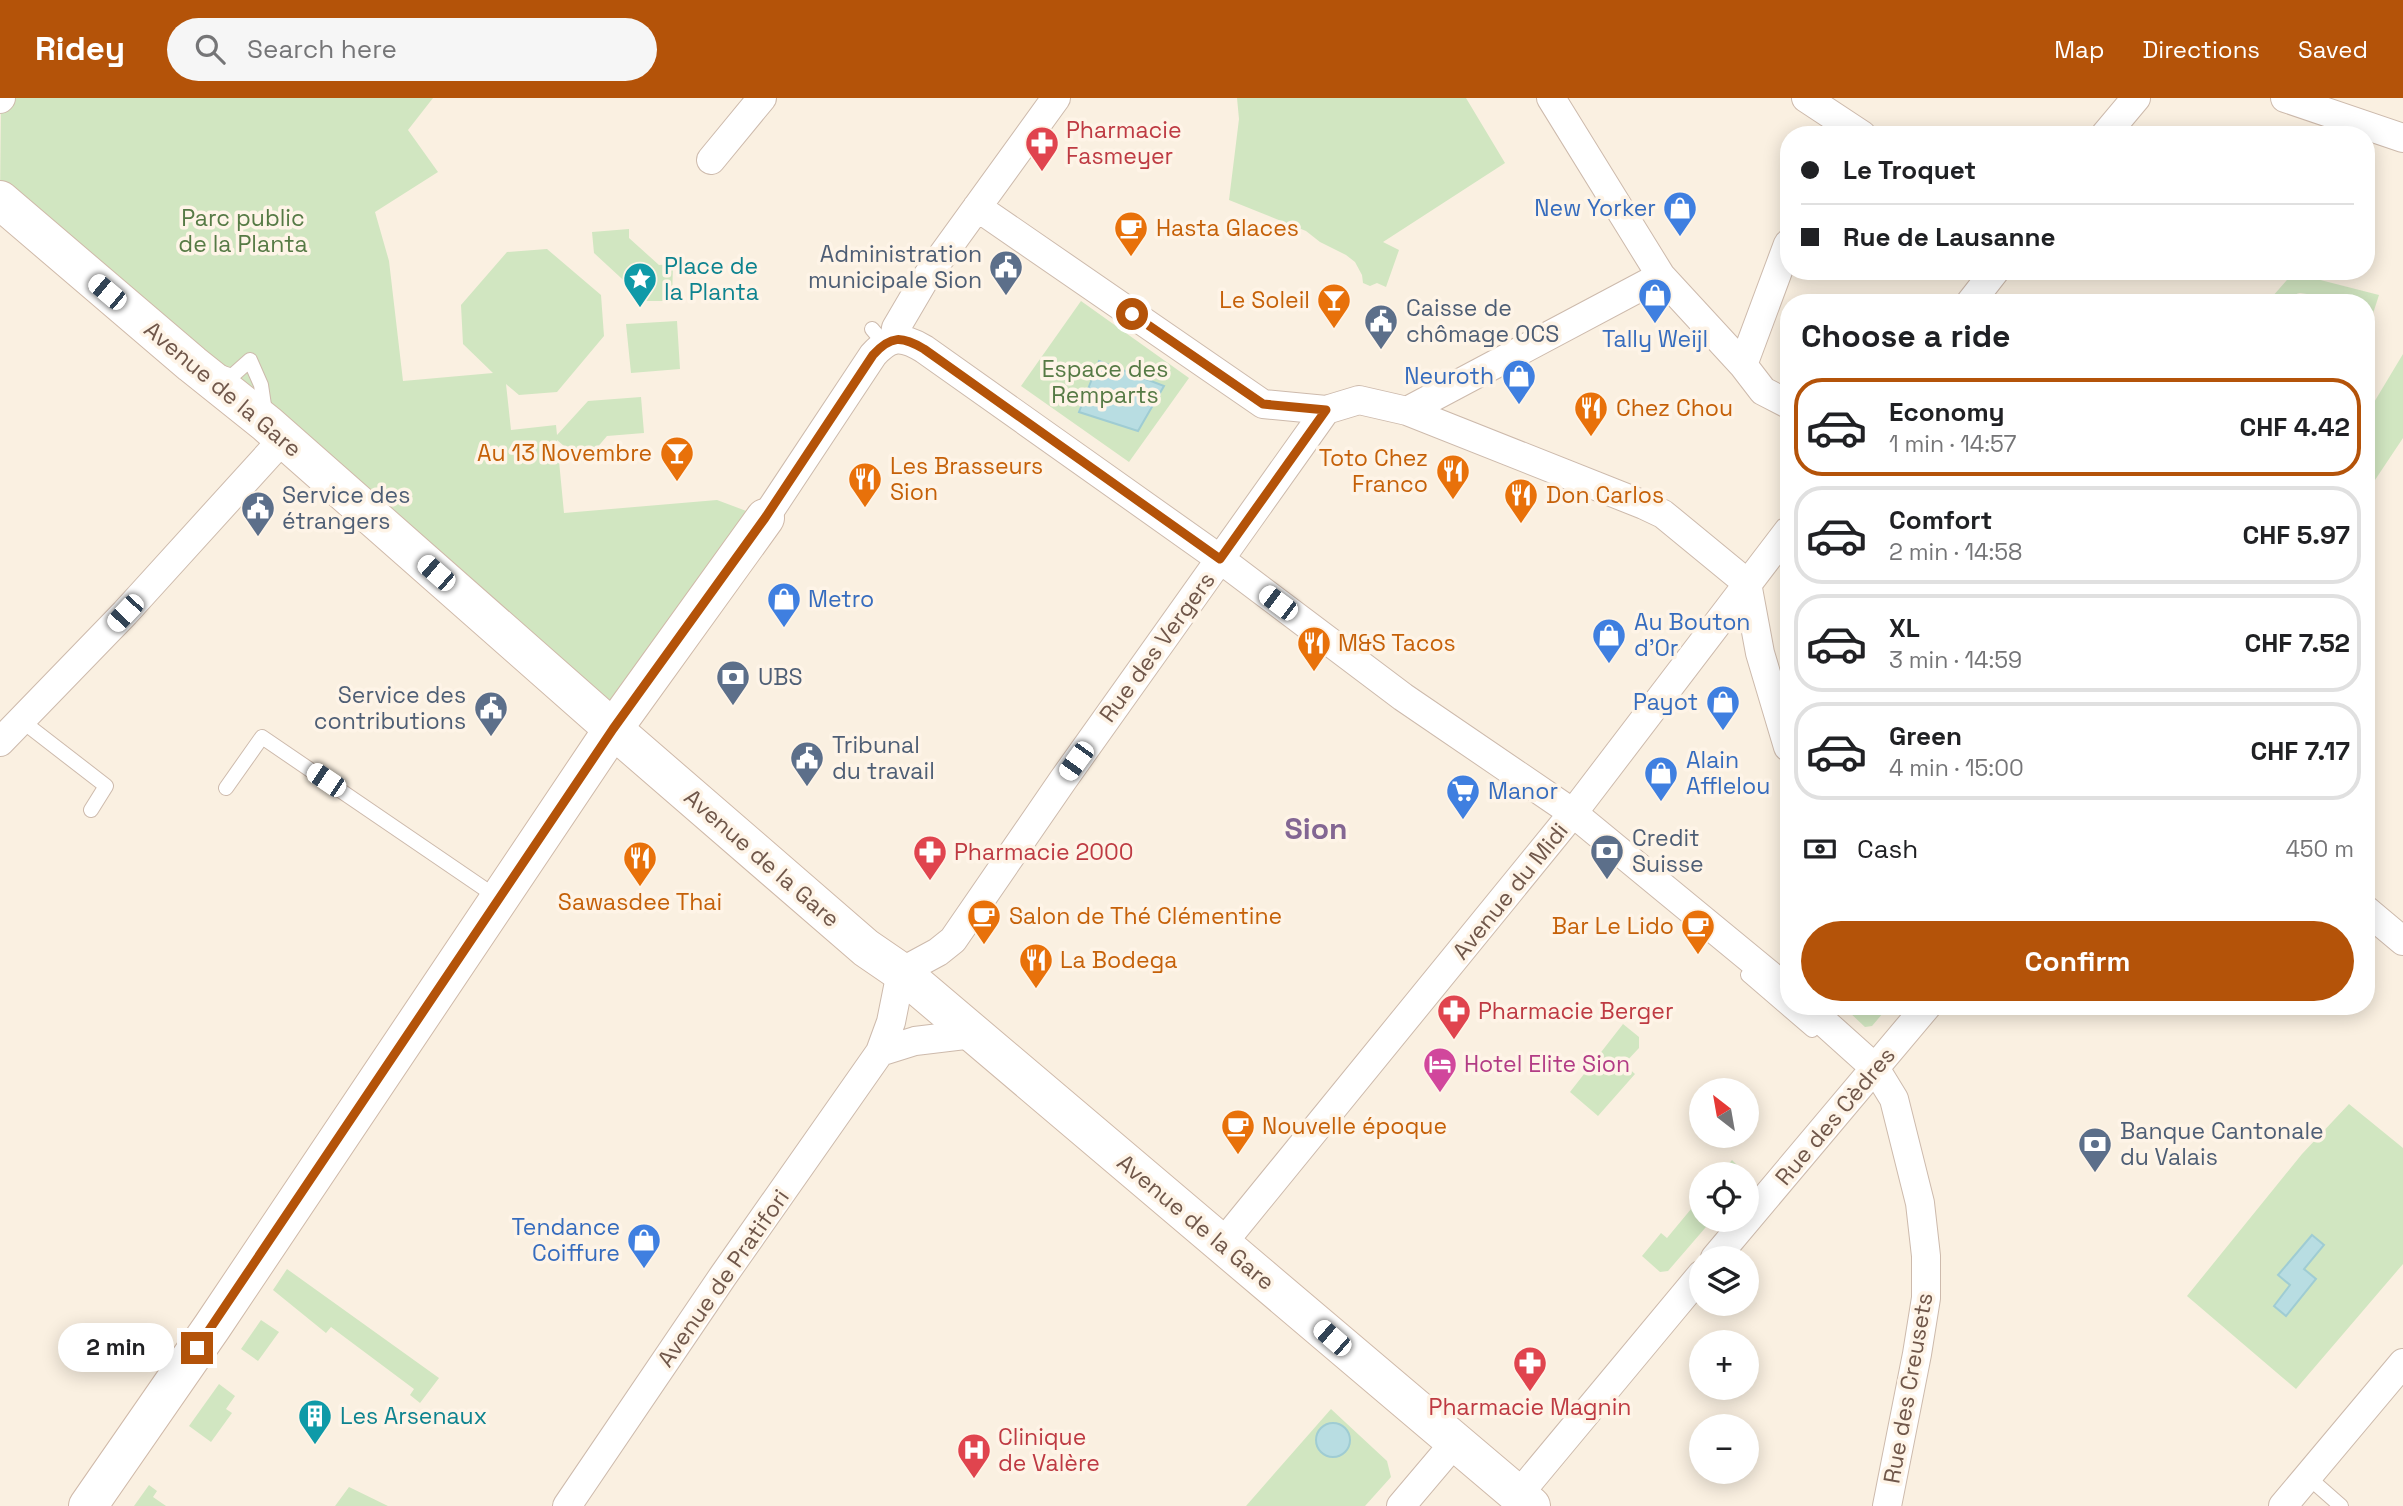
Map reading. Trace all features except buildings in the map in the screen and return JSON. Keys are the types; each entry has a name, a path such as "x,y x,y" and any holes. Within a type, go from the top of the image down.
{"street":[{"path":"710,160 762,98"},
{"path":"88,1506 212,1327 613,729 765,518 873,355 888,326 1056,98"},
{"path":"1551,98 1661,276 1743,365 1763,391 1780,400"},
{"path":"1806,98 1837,117"},
{"path":"2113,126 2136,98"},
{"path":"2285,98 2368,126"},
{"path":"2375,129 2403,138"},
{"name":"Avenue de la Gare","path":"0,200 275,431 866,948 901,972 1525,1500"},
{"path":"977,207 1263,404 1326,410 1359,400 1407,411 1663,514 1744,587 1780,720"},
{"path":"1743,365 1780,266"},
{"path":"1407,411 1661,276"},
{"path":"1977,294 1988,280"},
{"path":"888,326 1220,559 1404,697 1573,813 1780,983"},
{"name":"Rue des Vergers","path":"901,972 938,952 953,940 1063,779 1326,410"},
{"path":"0,742 125,613 275,431"},
{"name":"Avenue du Midi","path":"1222,1244 1573,813 1780,541"},
{"path":"2375,918 2403,941"},
{"name":"Avenue de Pratifori","path":"567,1506 723,1276 880,1052 891,1022 901,972"},
{"name":"Rue des Creusets","path":"1816,1015 1875,1068 1894,1099 1915,1179 1926,1256 1926,1298 1887,1506"},
{"name":"Rue des Cèdres","path":"1725,1246 1919,1015"},
{"path":"880,1052 915,1041 973,1034"},
{"path":"1525,1500 1552,1452 1689,1289"},
{"path":"2283,1506 2403,1363"},
{"path":"1401,1506 1456,1441"}],"lane":[{"path":"22,721 106,786 91,810"},
{"path":"226,788 262,737 499,899"},
{"path":"1726,956 1780,1002"},
{"path":"1795,1015 1833,1048 1852,1049"},
{"path":"2308,1478 2341,1506"}],"green space":[{"name":"Parc public de la Planta","path":"1,98 433,98 408,130 438,172 375,212 389,261 403,381 493,373 463,344 461,305 507,252 547,249 601,295 604,336 557,392 519,395 506,384 511,430 556,425 557,435 588,401 641,397 644,433 607,436 584,463 557,440 564,513 717,500 765,518 613,729 0,200"},
{"path":"1237,98 1466,98 1505,163 1383,242 1399,250 1386,287 1377,283 1370,286 1363,283 1355,262 1346,255 1320,242 1306,231 1229,200 1239,119"},
{"path":"629,229 629,238 659,265 673,264 672,301 646,301 594,253 592,232"},
{"path":"2287,280 2320,280 2379,295 2375,307 2375,294 2275,294"},
{"name":"Espace des Remparts","path":"1081,301 1189,378 1129,462 1021,386"},
{"path":"677,321 680,369 631,373 626,324"},
{"path":"2403,354 2403,438 2375,480 2375,412 2375,401"},
{"path":"1852,1015 1881,1015 1872,1026 1865,1027"},
{"path":"1623,1024 1639,1037 1639,1048 1624,1064 1635,1074 1598,1116 1570,1092"},
{"path":"2349,1104 2403,1148 2403,1264 2296,1389 2187,1296 2302,1154"},
{"path":"1689,1211 1689,1232 1702,1232 1668,1271 1660,1272 1642,1256 1661,1233 1667,1238"},
{"path":"287,1269 439,1378 420,1403 410,1395 414,1389 331,1327 326,1333 273,1290"},
{"path":"261,1320 279,1332 258,1361 241,1349"},
{"path":"219,1384 235,1396 226,1409 232,1413 211,1442 189,1426"},
{"path":"1331,1409 1387,1461 1391,1477 1365,1506 1246,1506"},
{"path":"149,1485 157,1491 153,1497 166,1506 134,1506"},
{"path":"349,1487 388,1506 335,1506"}],"water":[{"path":"1099,361 1164,386 1138,431 1079,412"},
{"path":"2312,1235 2324,1245 2304,1269 2316,1279 2286,1316 2274,1306 2290,1285 2278,1275"},
{"path":"1333,1423 1345,1428 1350,1440 1345,1452 1333,1457 1321,1452 1316,1440 1321,1428"}],"place":[{"name":"Pharmacie Fasmeyer","path":"1042,173"},
{"name":"New Yorker","path":"1680,238"},
{"name":"Hasta Glaces","path":"1131,258"},
{"name":"Administration municipale Sion","path":"1006,297"},
{"name":"Place de la Planta","path":"640,309"},
{"name":"Tally Weijl","path":"1655,325"},
{"name":"Le Soleil","path":"1334,330"},
{"name":"Caisse de chômage OCS","path":"1381,351"},
{"name":"Neuroth","path":"1519,406"},
{"name":"Chez Chou","path":"1591,438"},
{"name":"Au 13 Novembre","path":"677,483"},
{"name":"Toto Chez Franco","path":"1453,501"},
{"name":"Les Brasseurs Sion","path":"865,509"},
{"name":"Don Carlos","path":"1521,525"},
{"name":"Service des étrangers","path":"258,538"},
{"name":"Metro","path":"784,629"},
{"name":"Au Bouton d'Or","path":"1609,665"},
{"name":"M&S Tacos","path":"1314,673"},
{"name":"UBS","path":"733,707"},
{"name":"Payot","path":"1723,732"},
{"name":"Service des contributions","path":"491,738"},
{"name":"Tribunal du travail","path":"807,788"},
{"name":"Alain Afflelou","path":"1661,803"},
{"name":"Manor","path":"1463,821"},
{"name":"Credit Suisse","path":"1607,881"},
{"name":"Pharmacie 2000","path":"930,882"},
{"name":"Sawasdee Thai","path":"640,888"},
{"name":"Salon de Thé Clémentine","path":"984,946"},
{"name":"Bar Le Lido","path":"1698,956"},
{"name":"La Bodega","path":"1036,990"},
{"name":"Pharmacie Berger","path":"1454,1041"},
{"name":"Hotel Elite Sion","path":"1440,1094"},
{"name":"Nouvelle époque","path":"1238,1156"},
{"name":"Banque Cantonale du Valais","path":"2095,1174"},
{"name":"Tendance Coiffure","path":"644,1270"},
{"name":"Pharmacie Magnin","path":"1530,1393"},
{"name":"Les Arsenaux","path":"315,1446"},
{"name":"Clinique de Valère","path":"974,1480"}],"district":[{"name":"Sion","path":"1316,828"}],"route":[{"path":"197,1348 613,729 765,518 873,355 884,343 907,339 924,349 1220,559 1326,410 1263,404 1132,314"}]}
